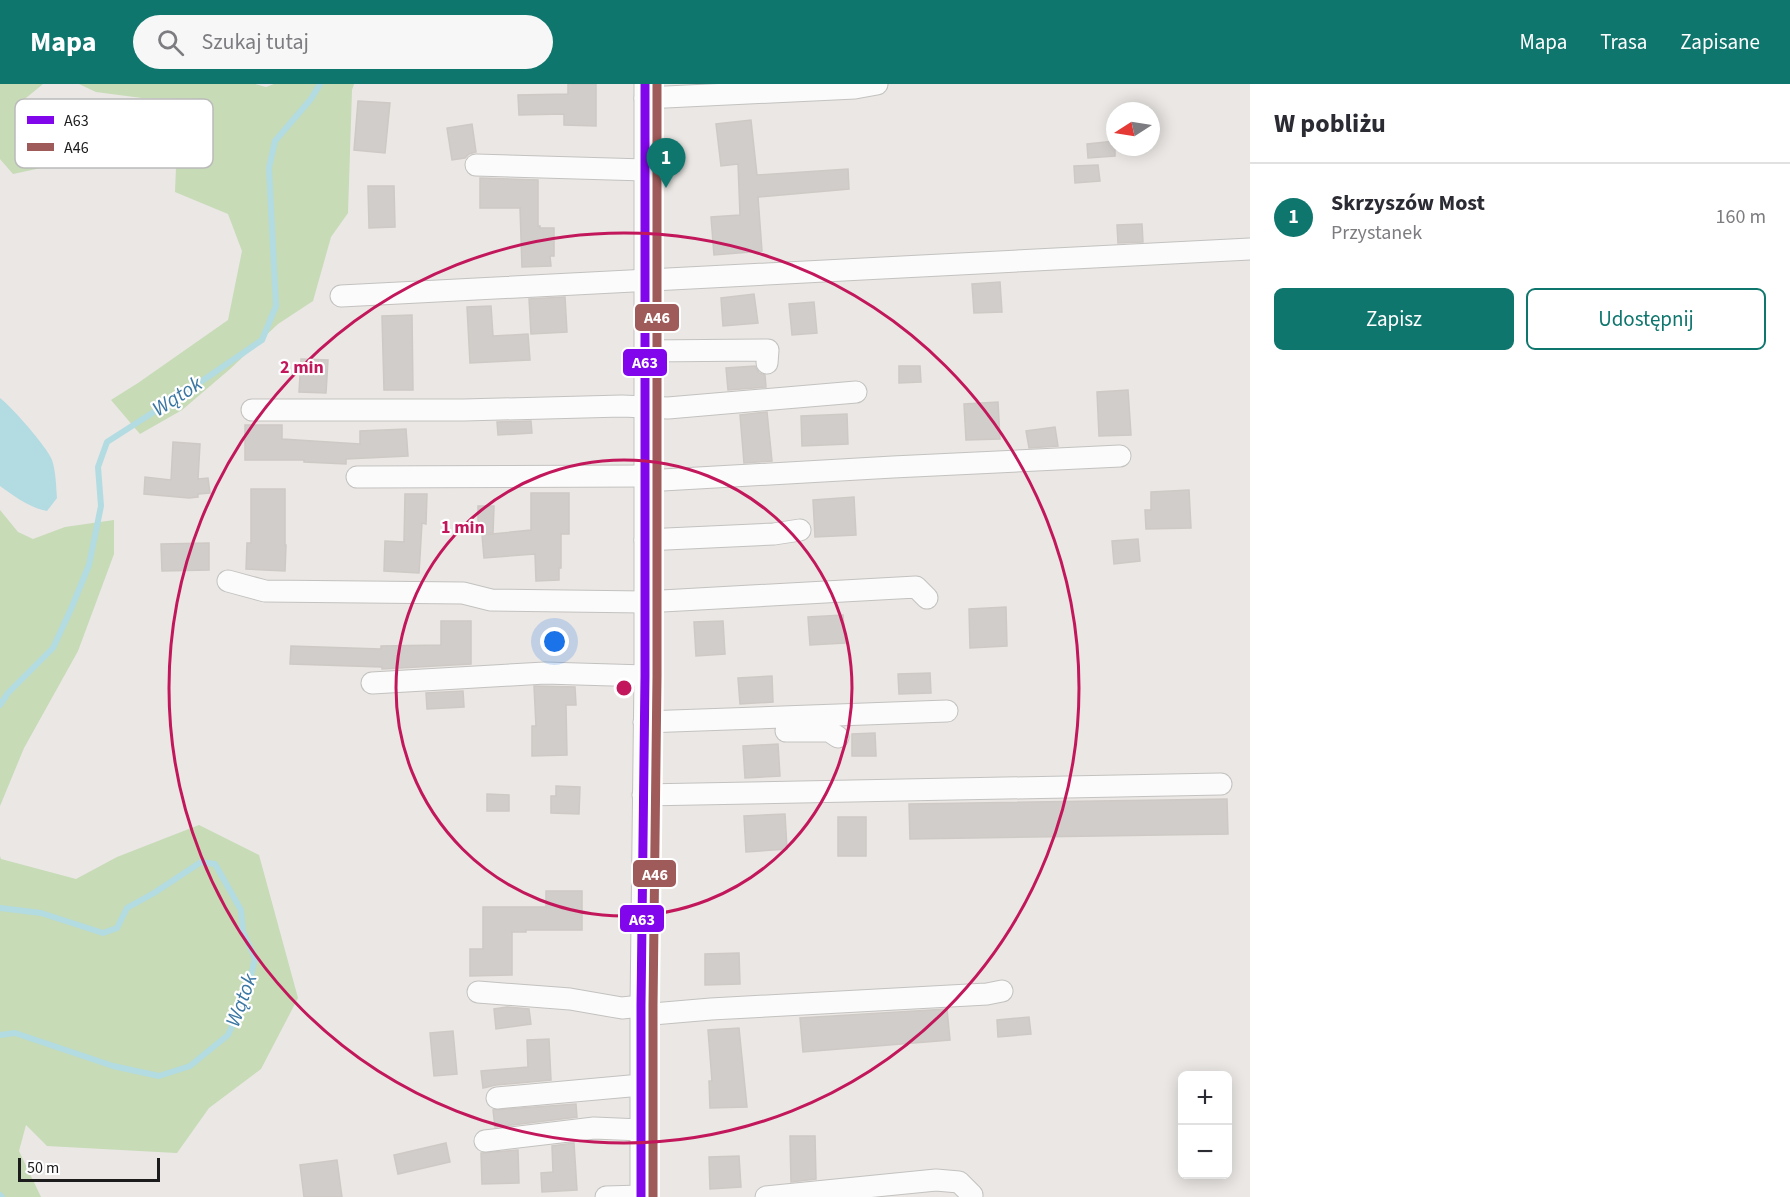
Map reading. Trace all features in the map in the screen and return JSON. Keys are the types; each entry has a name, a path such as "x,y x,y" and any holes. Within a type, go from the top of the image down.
{"street":[{"path":"606,1197 641,1196 645,676 645,91 855,88 878,84"},
{"path":"476,165 645,170"},
{"path":"341,296 1250,249"},
{"path":"645,351 768,350 767,363"},
{"path":"252,410 668,408 856,392"},
{"path":"357,477 645,479 1120,456"},
{"path":"645,540 774,534 800,530"},
{"path":"228,581 265,591 463,593 491,600 644,602 916,587 927,598"},
{"path":"372,683 546,673 645,676"},
{"path":"644,729 947,711"},
{"path":"644,729 829,731 838,737"},
{"path":"644,795 1221,784"},
{"path":"478,992 570,999 641,1011 1002,992"},
{"path":"497,1098 641,1085"},
{"path":"485,1141 594,1128 641,1130"},
{"path":"766,1197 936,1180 958,1182 972,1195"}],"green space":[{"path":"0,84 43,84 25,99 15,99 15,168 41,168 13,174 0,159"},
{"path":"79,84 255,84 266,87 274,84 354,84 348,213 331,237 313,301 278,324 182,410 140,434 111,400 228,320 242,251 228,214 175,192 176,168 213,168 213,99 142,98 96,92"},
{"path":"0,510 18,532 33,539 65,527 114,520 114,554 78,651 24,748 0,806"},
{"path":"199,825 259,855 298,998 261,1069 209,1108 177,1153 47,1146 26,1125 19,1151 41,1197 4,1197 0,1192 0,856 1,859 76,879 117,857"}],"water":[{"path":"0,398 29,428 52,460 57,498 47,511 28,504 0,486"}],"building":[{"path":"568,84 596,84 596,126 564,125 564,114 519,115 518,95 568,94"},
{"path":"358,101 390,103 385,153 354,150"},
{"path":"751,120 757,175 848,169 849,189 758,197 762,251 714,255 711,217 740,215 738,164 721,166 716,124"},
{"path":"472,124 476,152 465,158 452,160 447,128"},
{"path":"1106,142 1106,156 1115,156 1088,158 1087,144"},
{"path":"1098,165 1100,181 1075,183 1074,166"},
{"path":"480,178 538,180 538,226 554,228 554,256 550,256 551,266 522,267 520,208 480,208"},
{"path":"368,186 394,186 395,227 369,228"},
{"path":"1142,224 1143,242 1118,243 1117,225"},
{"path":"1000,282 1002,312 974,313 972,284"},
{"path":"754,294 758,323 723,326 721,298"},
{"path":"565,297 567,332 531,334 529,299"},
{"path":"814,302 817,333 792,335 789,304"},
{"path":"491,306 493,336 528,334 530,360 470,363 467,307"},
{"path":"412,315 413,390 384,390 382,316"},
{"path":"301,359 328,360 326,393 299,392"},
{"path":"755,366 759,373 765,375 766,387 728,390 726,368"},
{"path":"899,366 920,366 921,382 899,383"},
{"path":"1128,390 1131,435 1099,436 1097,392"},
{"path":"998,402 1000,439 966,440 964,404"},
{"path":"767,412 772,461 744,463 740,415"},
{"path":"847,414 848,444 802,446 801,416"},
{"path":"531,421 532,433 498,435 497,422"},
{"path":"245,425 282,425 282,439 360,444 360,431 406,429 408,456 346,459 346,464 304,462 304,460 245,460"},
{"path":"1055,427 1058,446 1029,448 1026,431"},
{"path":"173,442 200,444 198,479 208,478 210,493 198,494 198,497 189,498 144,494 145,477 171,480"},
{"path":"251,489 285,489 285,571 246,569 247,543 251,543"},
{"path":"1189,490 1191,528 1146,529 1145,510 1151,510 1151,492"},
{"path":"531,493 569,493 569,534 561,534 559,580 536,581 535,554 484,558 482,535 531,530"},
{"path":"405,494 427,494 426,524 422,523 419,573 384,571 385,541 404,542"},
{"path":"854,497 856,535 815,537 813,500"},
{"path":"478,506 494,506 493,533 478,533"},
{"path":"1138,539 1140,561 1114,564 1112,541"},
{"path":"209,543 209,570 162,571 161,544"},
{"path":"1006,607 1007,646 970,648 969,609"},
{"path":"843,615 845,643 810,645 808,617"},
{"path":"441,621 471,621 471,664 382,669 382,667 290,664 291,646 381,649 381,646 441,645"},
{"path":"723,621 725,654 696,656 694,622"},
{"path":"930,673 931,693 899,694 898,674"},
{"path":"772,676 773,702 740,704 738,678"},
{"path":"534,686 575,687 576,705 566,705 567,755 532,756 532,726 536,726"},
{"path":"463,691 464,707 427,709 426,693"},
{"path":"875,733 876,756 852,756 852,734"},
{"path":"778,744 780,776 745,778 743,746"},
{"path":"556,786 580,787 579,814 551,813 551,796 556,796"},
{"path":"487,794 509,795 509,811 487,811"},
{"path":"1227,799 1228,834 910,839 909,804"},
{"path":"785,814 787,849 746,852 744,816"},
{"path":"838,817 866,817 866,856 838,856"},
{"path":"546,891 582,891 582,930 512,932 512,975 470,976 470,949 483,949 483,907 546,907"},
{"path":"739,953 740,984 705,985 705,954"},
{"path":"507,1007 529,1009 531,1024 496,1029 494,1009"},
{"path":"947,1009 950,1040 803,1052 800,1018"},
{"path":"1029,1017 1031,1034 998,1037 997,1020"},
{"path":"739,1028 747,1107 710,1108 709,1081 712,1081 708,1030"},
{"path":"453,1031 457,1074 434,1076 430,1033"},
{"path":"549,1039 551,1080 483,1088 481,1071 528,1067 527,1040"},
{"path":"576,1104 577,1117 495,1127 493,1110"},
{"path":"790,1136 815,1136 816,1179 791,1182"},
{"path":"446,1143 450,1162 398,1174 394,1155"},
{"path":"574,1143 577,1190 542,1192 541,1173 553,1172 552,1146"},
{"path":"518,1150 519,1183 482,1184 481,1153"},
{"path":"739,1156 741,1187 710,1189 709,1157"},
{"path":"337,1160 342,1197 304,1197 300,1165"}],"waterway":[{"name":"Wątok","path":"0,705 8,693 53,648 89,565 101,506 98,467 107,442 262,340 276,306 269,168 275,141 311,99 320,84"},
{"name":"Wątok","path":"0,908 41,913 103,933 117,928 127,908 201,862 215,864 241,910 243,932 255,958 247,993 228,1035 190,1066 159,1076 113,1066 15,1033 0,1035"}],"transit line":[{"name":"A63","path":"641,1197 645,676 645,84"},
{"name":"A46","path":"653,1197 657,676 657,84"}],"place":[{"name":"Skrzyszów Most","path":"666,188"}]}
